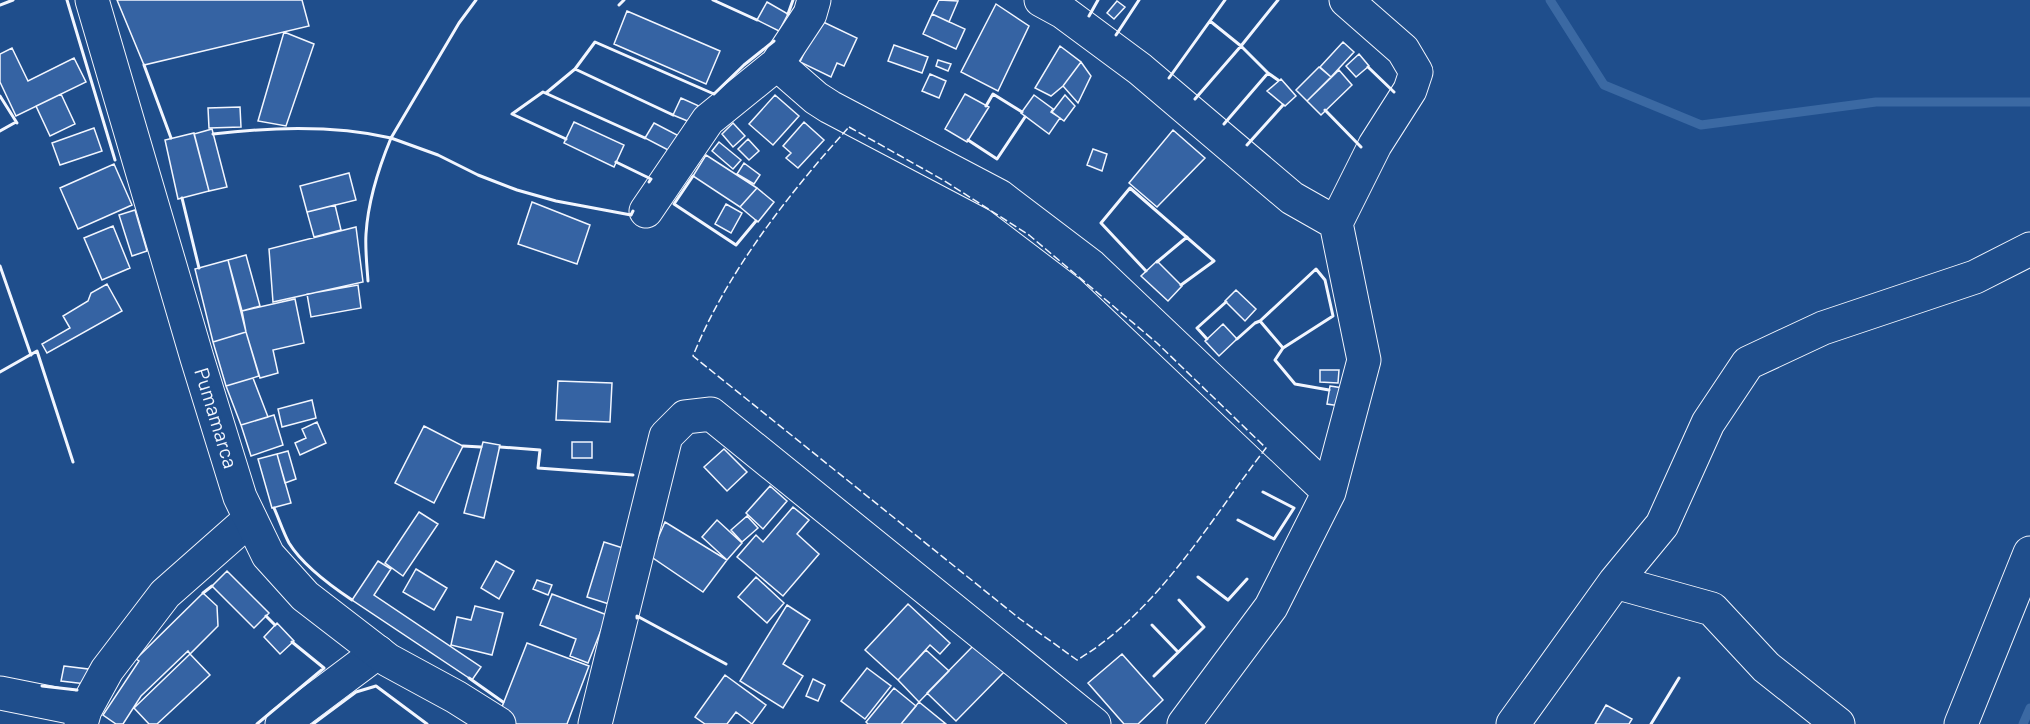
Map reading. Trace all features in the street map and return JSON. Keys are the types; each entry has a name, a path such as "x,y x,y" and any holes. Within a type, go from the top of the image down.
{"street":[{"name":"Pumamarca","path":"92,0 240,497 268,555 305,596 388,660 456,697 499,724"},
{"path":"646,211 708,120 777,64 810,14 814,0"},
{"path":"1041,0 1063,12 1140,69 1292,198 1336,223"},
{"path":"1184,724 1271,607 1329,492 1364,360 1336,223 1375,146 1410,90 1416,72 1403,50 1346,0"},
{"path":"777,64 816,98 830,107 999,196 1090,266 1329,492"},
{"path":"1513,724 1615,582 1662,525 1708,423 1748,363 1823,328 1975,277 2030,249"},
{"path":"595,724 666,436 685,417 711,414 1094,724"},
{"path":"0,693 83,717 107,670 165,594 250,519"},
{"path":"1961,724 2030,554"},
{"path":"1615,582 1712,609 1766,667 1839,724"},
{"path":"282,724 378,652"}],"building":[{"path":"117,0 302,0 309,26 144,65"},
{"path":"939,0 958,1 949,22 932,14"},
{"path":"1117,1 1125,7 1114,19 1107,13"},
{"path":"767,2 788,14 779,31 757,20"},
{"path":"996,4 1029,26 998,91 961,72"},
{"path":"627,11 720,51 706,84 614,44"},
{"path":"932,14 965,29 956,49 923,34"},
{"path":"819,20 857,38 844,66 837,63 831,77 800,62"},
{"path":"284,32 314,44 286,126 258,121"},
{"path":"1343,42 1354,52 1331,77 1320,67"},
{"path":"894,45 928,57 922,73 888,61"},
{"path":"1060,46 1081,62 1063,86 1051,96 1035,88"},
{"path":"12,48 28,81 74,58 86,82 16,116 0,82 0,54"},
{"path":"1359,54 1369,66 1356,77 1346,66"},
{"path":"938,60 951,64 948,71 936,66"},
{"path":"1081,62 1091,76 1078,103 1063,86"},
{"path":"1319,67 1331,77 1307,101 1296,90"},
{"path":"1339,70 1352,85 1321,115 1307,101"},
{"path":"930,74 946,81 939,98 922,91"},
{"path":"1281,79 1296,96 1285,106 1267,91"},
{"path":"61,94 75,124 50,136 36,106"},
{"path":"965,94 989,107 967,142 945,129"},
{"path":"775,95 799,116 773,145 749,124"},
{"path":"1034,95 1053,109 1051,112 1060,118 1049,134 1021,113"},
{"path":"1065,95 1075,106 1064,121 1052,112"},
{"path":"681,98 699,106 690,122 673,115"},
{"path":"240,107 241,127 209,128 208,108"},
{"path":"574,122 624,145 614,167 564,143"},
{"path":"804,122 824,140 798,168 786,158 791,153 783,146"},
{"path":"654,123 679,136 670,151 645,138"},
{"path":"733,123 745,136 733,147 722,134"},
{"path":"94,128 102,151 60,165 52,143"},
{"path":"212,129 227,187 209,191 194,134"},
{"path":"1173,130 1205,158 1157,207 1129,183"},
{"path":"194,133 209,191 178,199 165,140"},
{"path":"748,139 759,151 749,160 738,149"},
{"path":"719,142 741,160 733,169 712,151"},
{"path":"1093,149 1107,154 1102,171 1087,165"},
{"path":"706,155 757,188 740,207 693,176"},
{"path":"744,163 760,175 754,184 737,174"},
{"path":"114,164 132,205 78,229 60,188"},
{"path":"349,173 356,200 307,212 300,186"},
{"path":"757,188 774,202 758,222 740,207"},
{"path":"532,202 590,225 577,264 518,244"},
{"path":"726,204 742,213 731,233 715,224"},
{"path":"335,205 341,230 314,237 307,212"},
{"path":"135,210 147,251 132,256 119,215"},
{"path":"113,226 130,268 102,280 84,238"},
{"path":"356,227 363,282 273,302 269,249"},
{"path":"246,255 260,306 242,311 228,260"},
{"path":"228,260 246,332 213,342 195,269"},
{"path":"1157,261 1182,286 1168,301 1141,276"},
{"path":"107,284 122,311 47,353 42,344 70,328 63,316 88,301 91,293"},
{"path":"358,285 361,308 311,317 307,294"},
{"path":"1236,290 1256,309 1245,321 1225,301"},
{"path":"295,299 304,343 273,350 278,373 260,378 242,311"},
{"path":"1223,324 1237,339 1219,356 1205,341"},
{"path":"246,332 259,376 226,386 213,342"},
{"path":"1320,370 1339,370 1338,383 1320,382"},
{"path":"253,378 268,417 241,425 226,386"},
{"path":"558,381 612,383 610,422 556,420"},
{"path":"1330,386 1343,388 1340,406 1327,404"},
{"path":"312,400 316,418 282,427 278,409"},
{"path":"274,415 283,445 251,456 241,425"},
{"path":"317,422 326,443 300,455 295,443 306,438 302,429"},
{"path":"424,426 463,446 434,503 395,483"},
{"path":"483,442 500,445 484,518 464,513"},
{"path":"572,442 592,442 592,458 572,458"},
{"path":"724,449 747,472 727,491 704,467"},
{"path":"288,451 296,479 285,483 277,454"},
{"path":"277,454 291,503 272,508 258,459"},
{"path":"770,486 787,501 763,529 746,513"},
{"path":"793,507 809,520 797,534 819,554 783,596 737,557 756,535 763,542"},
{"path":"419,512 438,524 403,576 385,563"},
{"path":"747,516 758,528 742,542 731,530"},
{"path":"717,520 742,543 727,560 702,537"},
{"path":"665,522 727,560 703,592 650,556"},
{"path":"604,542 626,549 609,604 587,597"},
{"path":"378,561 391,569 374,595 481,667 472,680 352,600"},
{"path":"496,561 514,571 499,599 481,588"},
{"path":"416,569 447,588 434,610 403,592"},
{"path":"227,571 269,613 254,628 212,586"},
{"path":"756,577 784,603 767,623 738,597"},
{"path":"537,580 552,585 548,595 533,589"},
{"path":"203,593 217,606 218,626 190,654 188,651 141,696 123,724 116,724 103,715 139,661 136,659"},
{"path":"552,594 607,615 588,663 570,656 576,639 540,625"},
{"path":"908,604 950,643 940,654 930,645 898,680 865,650"},
{"path":"787,605 810,620 783,664 803,676 783,708 740,681"},
{"path":"475,606 503,613 492,655 451,645 457,617 471,620"},
{"path":"277,623 294,641 280,654 264,637"},
{"path":"527,643 589,666 567,724 516,724 498,717"},
{"path":"975,644 1004,672 956,721 927,693"},
{"path":"926,650 949,671 919,702 898,680"},
{"path":"190,654 210,675 157,724 149,724 134,708"},
{"path":"1122,654 1163,700 1138,724 1124,724 1088,683"},
{"path":"64,666 88,669 86,684 61,681"},
{"path":"867,668 891,686 865,719 841,701"},
{"path":"725,675 766,705 752,724 736,712 727,724 705,724 695,717"},
{"path":"813,679 825,685 818,701 806,696"},
{"path":"894,688 916,706 901,724 868,724 866,722"},
{"path":"919,702 946,724 901,724"},
{"path":"1606,705 1632,719 1629,724 1595,724"}],"waterway":[{"path":"1550,0 1604,85 1701,125 1876,102 2030,102"},
{"path":"2023,724 2030,708"}],"fence":[{"path":"849,127 943,180 1029,235 1157,343 1266,448 1158,591 1133,617 1077,660 1020,619 693,356 723,294 741,264 782,206 849,127"}],"wall":[{"path":"0,5 13,0"},
{"path":"67,0 115,160"},
{"path":"213,134 303,128 347,131 391,138 459,23 476,0"},
{"path":"619,5 624,0"},
{"path":"713,0 757,20"},
{"path":"788,14 793,0"},
{"path":"1089,16 1098,0"},
{"path":"1116,35 1139,0"},
{"path":"1169,78 1225,0"},
{"path":"1210,21 1241,46 1278,0"},
{"path":"714,94 744,65 774,41"},
{"path":"575,69 595,42 714,94"},
{"path":"1195,99 1241,46 1268,73"},
{"path":"144,65 171,138"},
{"path":"1368,67 1394,92"},
{"path":"546,93 575,69 673,115"},
{"path":"1224,124 1268,73 1278,80"},
{"path":"566,139 512,114 543,92 645,138"},
{"path":"986,106 993,94 1022,112"},
{"path":"0,96 17,123"},
{"path":"1247,145 1283,105"},
{"path":"1325,110 1361,147"},
{"path":"968,140 997,159 1025,117"},
{"path":"0,131 16,122"},
{"path":"368,281 366,240 369,209 378,172 391,138 438,155 478,175 517,190 556,201 631,215 633,211"},
{"path":"616,162 651,179 649,182"},
{"path":"693,176 674,204 736,245 756,221"},
{"path":"1146,271 1101,223 1130,188 1214,261 1181,285"},
{"path":"182,198 199,268"},
{"path":"1157,262 1187,237"},
{"path":"0,266 31,355"},
{"path":"1316,269 1325,280 1333,316 1283,348 1260,321 1316,269"},
{"path":"1207,339 1197,328 1226,302"},
{"path":"1237,339 1260,321"},
{"path":"1283,348 1275,360 1295,384 1329,390"},
{"path":"0,372 37,351 73,462"},
{"path":"463,446 481,447"},
{"path":"500,447 540,450 538,468 633,475"},
{"path":"1238,520 1274,539 1294,508 1263,492"},
{"path":"274,508 287,539 301,559 352,600"},
{"path":"1198,577 1228,600 1247,579"},
{"path":"203,593 212,586"},
{"path":"1154,676 1204,627 1179,600"},
{"path":"266,616 275,625"},
{"path":"637,618 637,616 726,664"},
{"path":"1152,625 1178,652"},
{"path":"257,724 324,668 292,642"},
{"path":"469,678 503,702"},
{"path":"1651,724 1679,678"},
{"path":"42,686 77,690"},
{"path":"313,724 356,692 376,686 427,724"}]}
